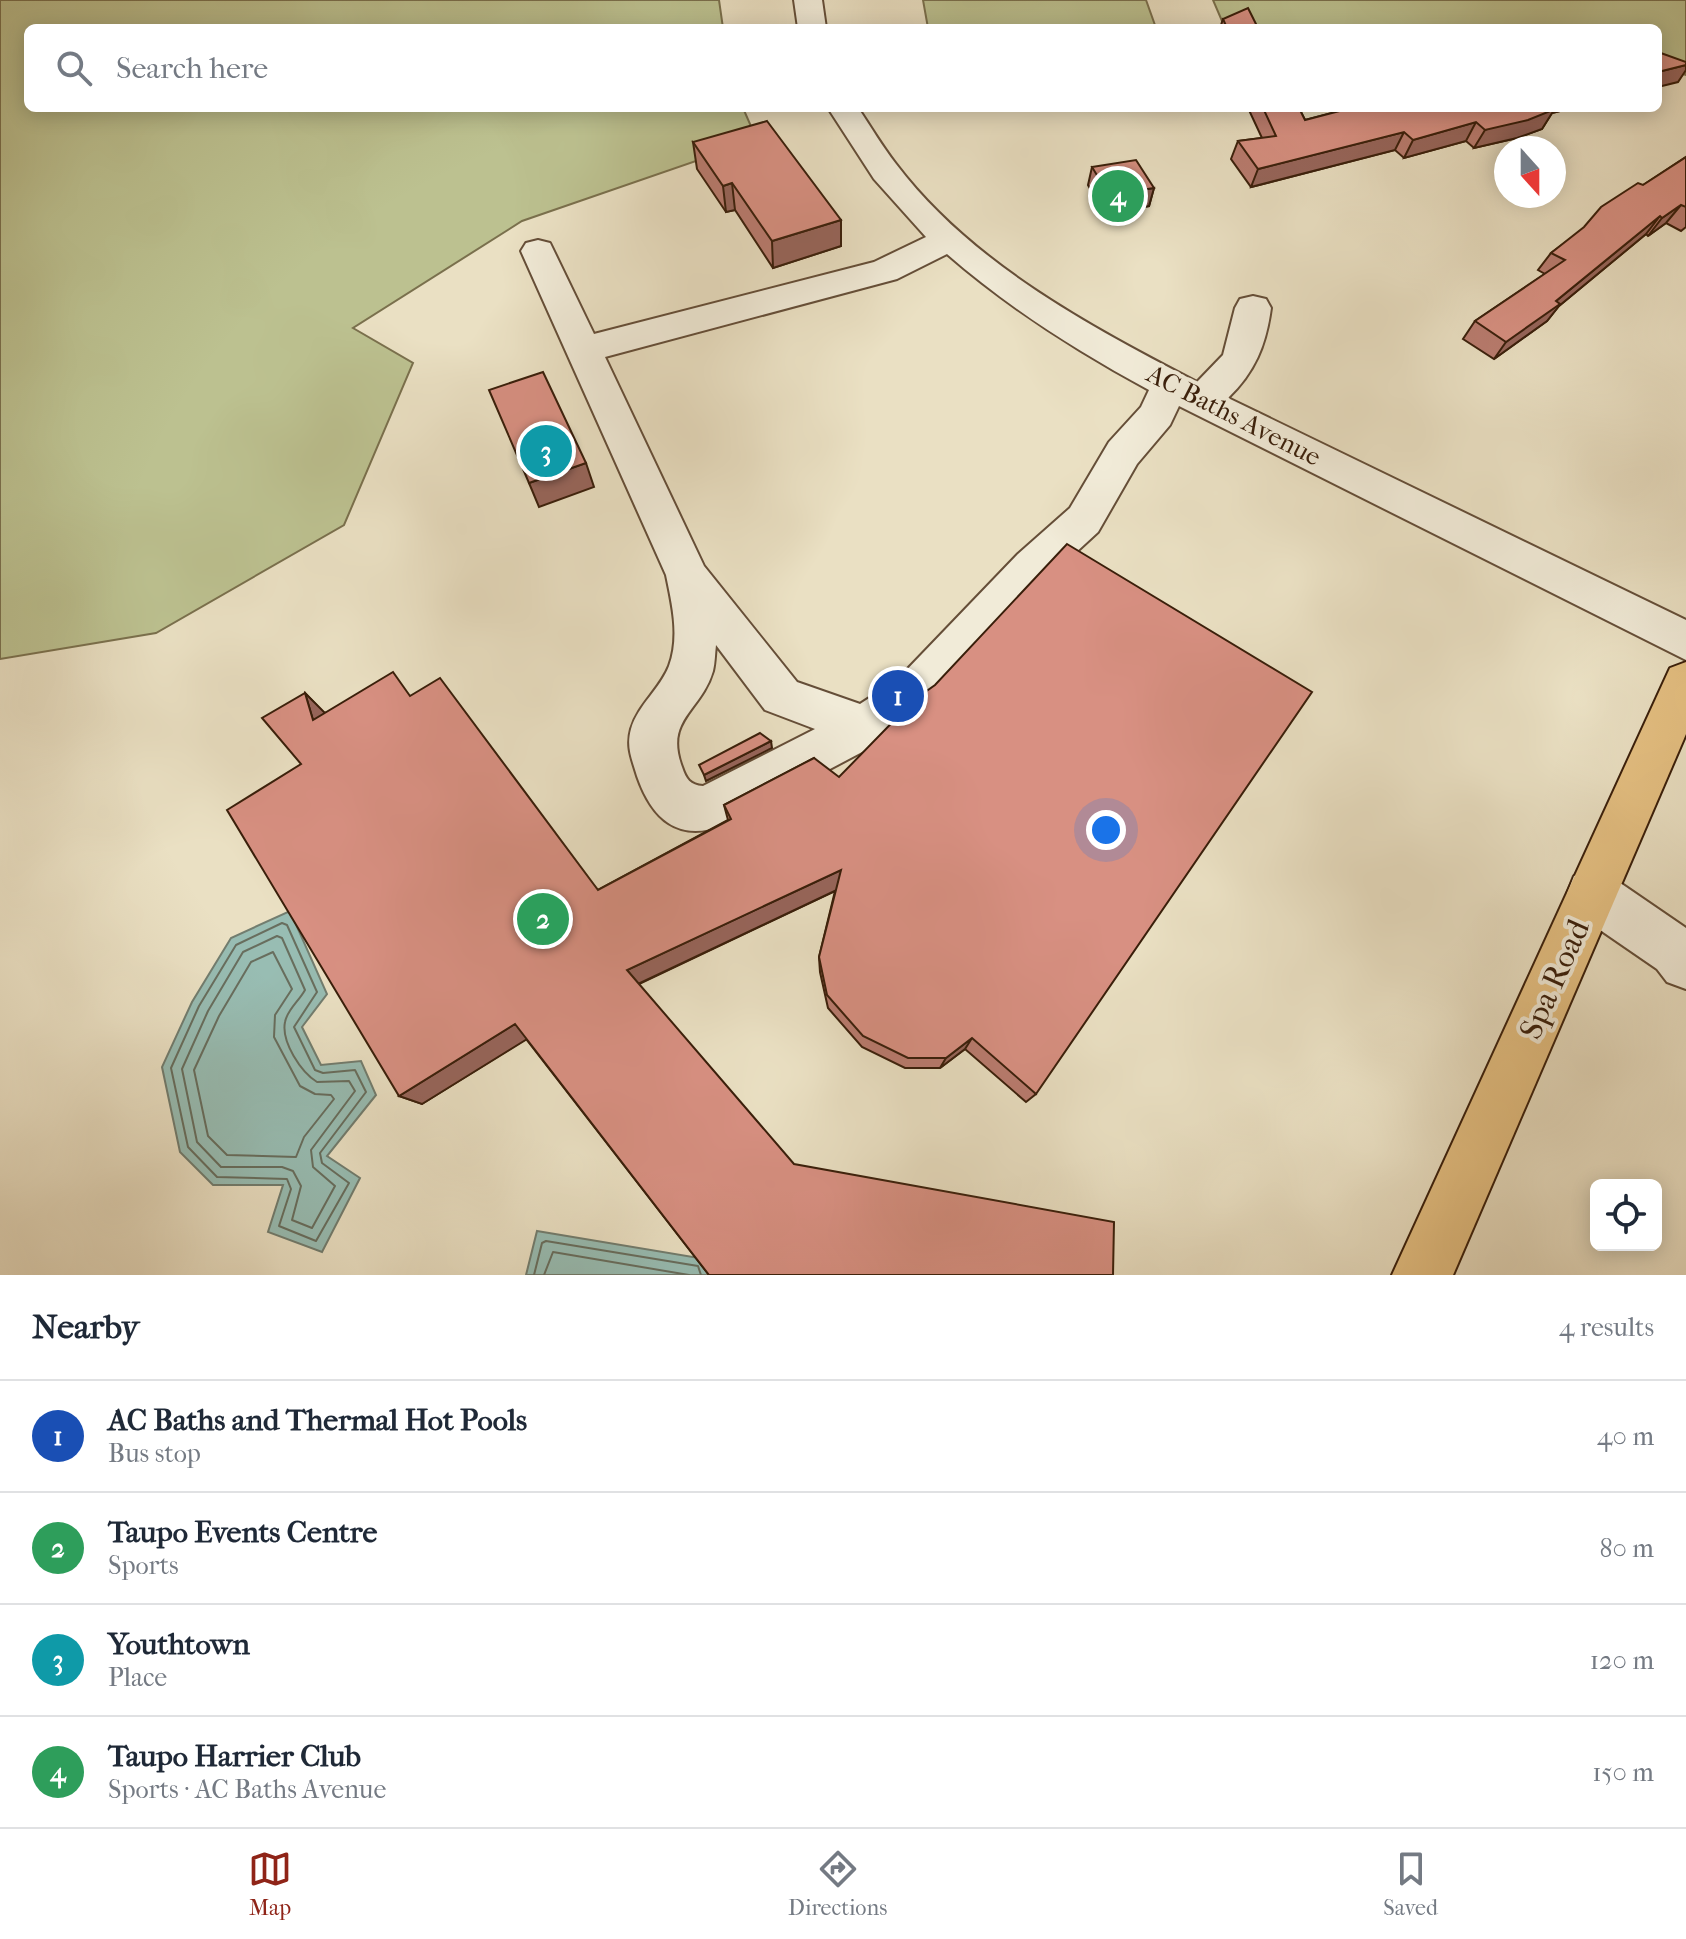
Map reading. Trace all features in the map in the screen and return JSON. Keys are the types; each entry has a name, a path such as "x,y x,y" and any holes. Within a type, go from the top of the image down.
{"main road":[{"name":"Spa Road","path":"1422,1275 1686,682"}],"street":[{"path":"808,0 811,24"},
{"name":"AC Baths Avenue","path":"853,112 880,165 950,239 1031,303 1078,334 1185,392 1686,641"},
{"path":"585,349 885,271 950,239"},
{"path":"538,251 687,575 697,617 691,670 655,727 651,747 667,793 686,808 707,809 865,727 913,694 1033,566 1084,520 1123,453 1156,415 1185,392 1234,372 1248,345 1253,308"},
{"path":"687,575 781,696 865,727"},
{"path":"1592,894 1665,944 1686,963"}],"green space":[{"path":"0,0 719,0 722,24 24,24 24,112 745,112 757,140 522,221 353,328 413,363 344,525 156,633 0,659"},
{"path":"923,0 1146,0 1155,24 927,24"},
{"path":"1213,0 1686,0 1686,75 1662,68 1662,24 1223,24"}],"water":[{"path":"290,911 327,994 302,1027 321,1065 361,1061 376,1095 327,1156 360,1178 322,1252 268,1232 283,1185 213,1185 180,1152 162,1067 192,1002 231,938"},
{"path":"537,1231 711,1260 708,1275 526,1275"}],"building":[{"path":"1248,8 1256,24 1225,24 1223,19"},
{"path":"1662,53 1686,62 1686,65 1662,71"},
{"path":"1265,112 1301,112 1305,120 1336,112 1548,112 1485,130 1476,122 1413,140 1404,132 1258,169 1238,141 1276,136"},
{"path":"767,121 841,220 772,241 732,183 723,186 693,142"},
{"path":"1686,157 1686,207 1681,205 1662,218 1660,216 1556,301 1560,304 1506,342 1475,321 1565,260 1551,253 1584,227 1601,207"},
{"path":"1136,160 1154,188 1109,195 1092,167"},
{"path":"543,372 586,463 529,483 489,390"},
{"path":"1067,544 1312,692 1036,1094 972,1038 946,1058 908,1058 863,1036 827,995 819,957 841,870 627,970 794,1164 1114,1222 1113,1275 709,1275 515,1024 399,1096 227,810 301,764 262,718 305,693 313,720 393,672 410,696 440,678 598,890 731,819 724,805 814,758 839,777 914,700 935,685"},
{"path":"760,733 771,741 704,775 699,765"}],"place":[{"name":"Taupo Harrier Club","path":"1118,196"},
{"name":"Youthtown","path":"546,451"},
{"name":"AC Baths and Thermal Hot Pools","path":"898,696"},
{"name":"Taupo Events Centre","path":"543,919"}]}
